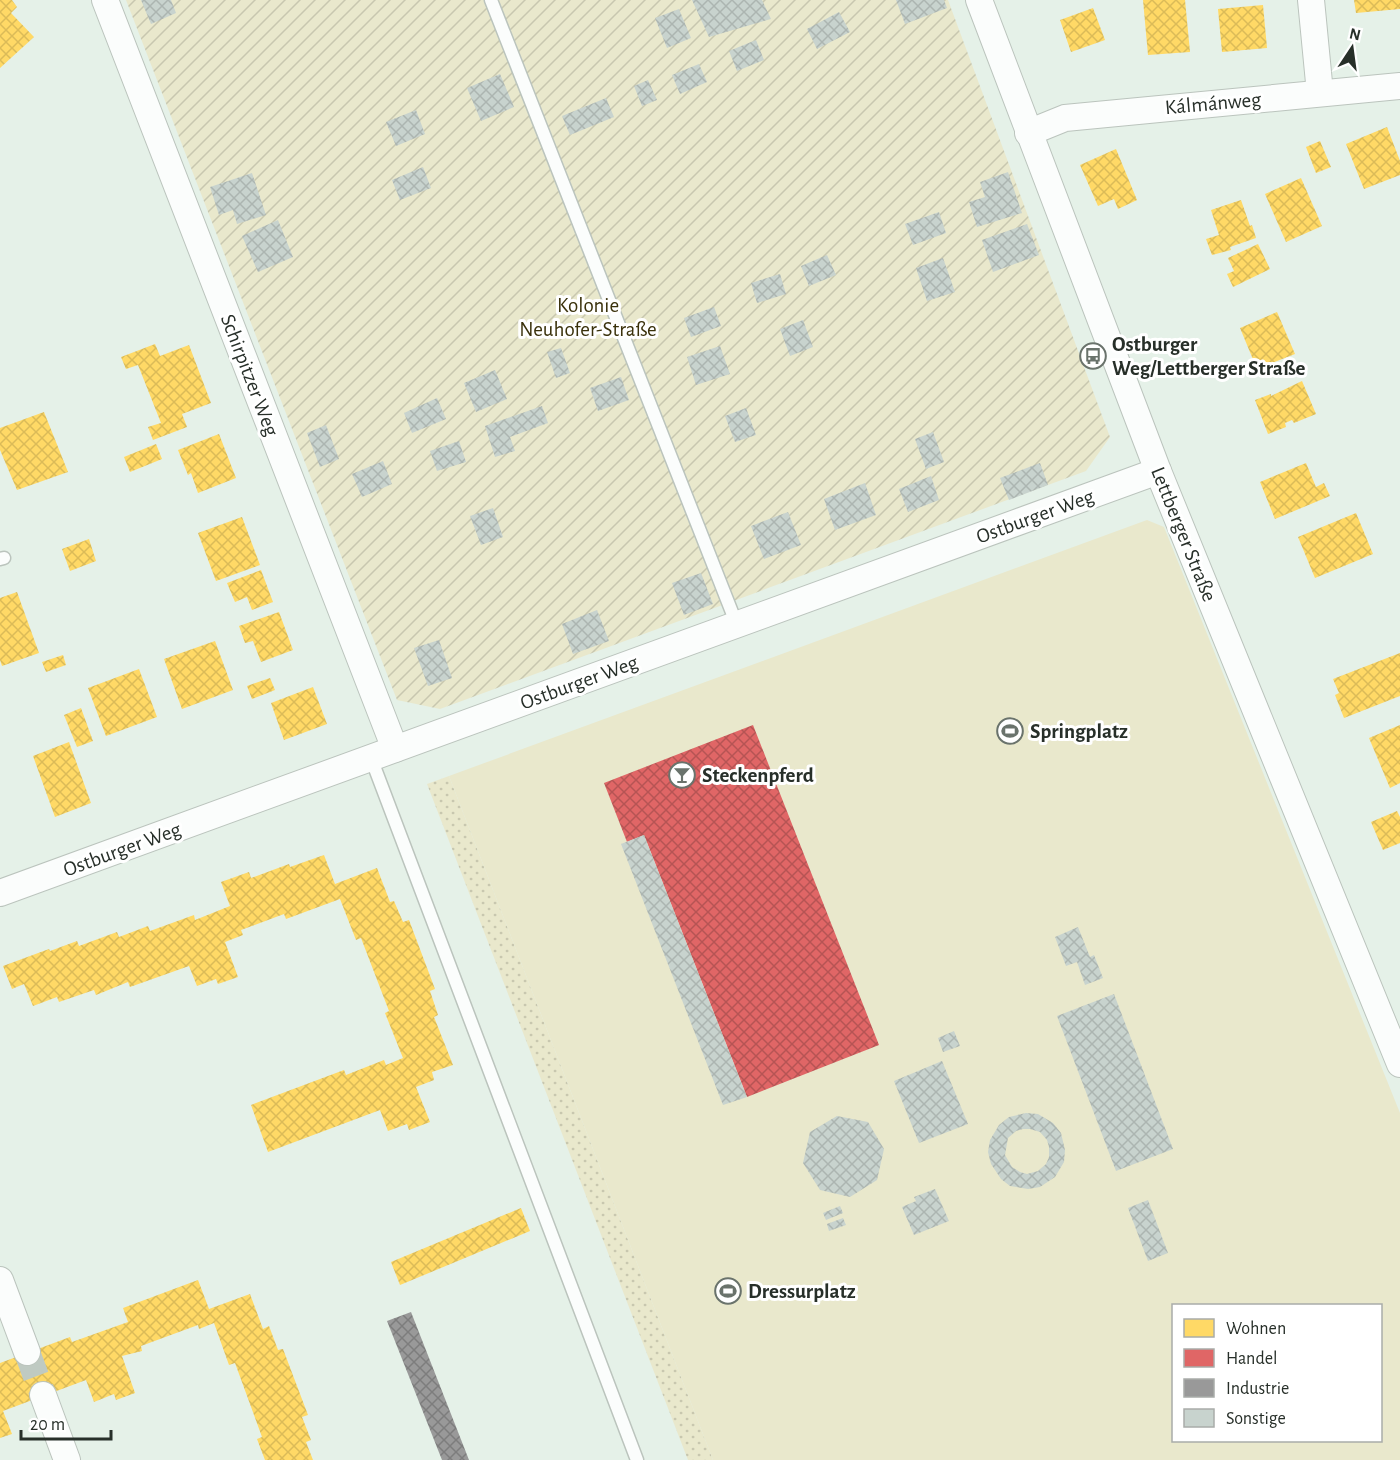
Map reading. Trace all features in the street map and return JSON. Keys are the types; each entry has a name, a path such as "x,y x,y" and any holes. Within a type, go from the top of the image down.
{"street":[{"name":"Schirpitzer Weg","path":"105,0 383,753"},
{"name":"Lettberger Straße","path":"979,0 1158,471 1400,1064"},
{"path":"1311,0 1320,93"},
{"name":"Kálmánweg","path":"1028,133 1065,118 1400,86"},
{"name":"Ostburger Weg","path":"0,893 1158,471"},
{"path":"0,1280 27,1352"},
{"path":"43,1395 67,1460"}],"lane":[{"path":"491,0 737,625"},
{"path":"383,753 637,1460"}],"green space":[{"name":"Kolonie Neuhofer-Straße","path":"126,0 948,0 1110,437 1086,471 440,709 397,700"},
{"path":"1147,520 1164,527 1400,1113 1400,1460 713,1460 449,776"},
{"path":"449,776 713,1460 688,1460 427,784"}],"building: Wohnen":[{"path":"0,0 12,0 17,7 11,13 34,37 0,68"},
{"path":"1143,0 1185,0 1190,52 1148,55"},
{"path":"1354,0 1400,0 1400,9 1356,13"},
{"path":"1263,5 1267,48 1222,52 1218,9"},
{"path":"1093,8 1105,40 1071,52 1060,20"},
{"path":"1387,127 1400,161 1400,175 1364,189 1346,144"},
{"path":"1320,141 1331,167 1316,173 1306,147"},
{"path":"1116,149 1137,200 1118,209 1114,199 1098,206 1080,165"},
{"path":"1301,178 1322,226 1286,242 1265,194"},
{"path":"1241,200 1256,238 1230,247 1231,250 1212,255 1206,239 1219,235 1211,210"},
{"path":"1258,244 1270,269 1233,287 1227,274 1234,271 1228,258"},
{"path":"1277,312 1295,354 1257,369 1240,328"},
{"path":"155,344 160,356 189,345 211,403 182,414 187,427 153,440 148,427 161,423 138,365 126,369 121,357"},
{"path":"1302,381 1316,414 1294,423 1292,420 1285,423 1286,427 1268,434 1255,400 1271,394 1271,396"},
{"path":"44,412 68,472 17,490 0,450 0,428"},
{"path":"219,434 236,478 198,493 191,473 188,475 178,450"},
{"path":"156,444 162,459 130,472 124,457"},
{"path":"1306,463 1316,487 1324,483 1330,496 1275,519 1260,482"},
{"path":"1356,513 1373,554 1315,578 1298,537"},
{"path":"242,517 260,565 216,581 198,533"},
{"path":"89,539 96,561 70,571 62,549"},
{"path":"261,570 273,602 252,610 247,597 235,602 227,583"},
{"path":"17,592 39,653 2,666 0,660 0,598"},
{"path":"279,612 293,650 261,662 253,641 245,643 239,626"},
{"path":"215,641 233,690 182,709 164,659"},
{"path":"1400,653 1400,696 1344,718 1335,695 1339,693 1333,679"},
{"path":"63,655 66,665 46,672 42,662"},
{"path":"139,669 157,717 106,736 88,688"},
{"path":"270,678 275,690 252,699 247,686"},
{"path":"313,687 327,724 284,740 271,703"},
{"path":"81,708 93,741 77,747 64,715"},
{"path":"1400,725 1400,783 1390,788 1369,738"},
{"path":"69,742 91,803 55,817 33,756"},
{"path":"1397,811 1400,817 1400,843 1383,850 1371,822"},
{"path":"324,855 335,884 377,868 390,902 394,901 403,922 409,920 435,989 430,991 438,1015 434,1017 453,1065 432,1072 434,1080 416,1087 430,1122 409,1130 407,1124 388,1131 380,1110 268,1152 251,1105 344,1070 346,1075 384,1060 386,1065 403,1058 385,1013 389,1011 361,938 356,940 340,899 286,919 284,914 241,930 243,935 225,942 238,977 218,984 216,979 197,986 189,966 130,987 128,982 96,995 94,990 59,1002 57,997 33,1006 24,984 12,989 3,966 77,941 79,946 117,932 119,937 148,926 150,931 194,915 195,920 230,906 221,882 249,872 251,878 289,864 290,867"},
{"path":"521,1208 530,1231 400,1285 391,1262"},
{"path":"198,1280 209,1309 250,1294 263,1329 269,1326 278,1350 283,1349 308,1415 302,1417 311,1440 306,1442 313,1460 265,1460 257,1439 262,1437 235,1363 229,1365 214,1323 199,1329 198,1325 141,1346 142,1351 122,1356 135,1393 116,1400 114,1394 94,1402 86,1380 3,1411 12,1434 0,1438 0,1363 70,1337 72,1342 128,1322 123,1308"}],"building: Handel":[{"path":"753,725 879,1045 747,1097 644,835 627,842 604,783"}],"building: Industrie":[{"path":"411,1312 469,1460 442,1460 387,1321"}],"building: Sonstige":[{"path":"141,0 171,0 176,13 151,24"},
{"path":"692,0 762,0 771,19 709,37"},
{"path":"896,0 944,0 947,8 905,24"},
{"path":"679,9 691,38 667,48 655,18"},
{"path":"839,12 850,32 817,49 807,29"},
{"path":"756,40 764,60 737,71 729,51"},
{"path":"699,64 707,82 680,94 672,75"},
{"path":"500,74 514,107 481,121 467,88"},
{"path":"648,80 657,100 642,106 634,86"},
{"path":"606,98 614,117 570,135 562,116"},
{"path":"416,110 425,134 396,146 386,122"},
{"path":"423,167 431,188 400,200 392,180"},
{"path":"1008,172 1022,213 977,227 969,202 985,197 980,182"},
{"path":"252,173 266,215 237,224 233,210 219,215 210,187"},
{"path":"939,212 946,233 913,245 905,224"},
{"path":"278,220 293,257 258,272 242,236"},
{"path":"1027,224 1039,255 993,272 982,240"},
{"path":"827,255 836,275 809,286 801,266"},
{"path":"943,258 955,292 927,301 916,268"},
{"path":"780,274 786,294 757,303 751,283"},
{"path":"714,307 721,326 691,337 684,318"},
{"path":"803,320 813,347 790,356 780,329"},
{"path":"720,346 730,374 696,385 687,357"},
{"path":"561,348 570,373 556,378 547,352"},
{"path":"495,370 507,399 476,412 464,383"},
{"path":"621,377 629,400 598,411 590,388"},
{"path":"437,398 446,419 412,433 404,413"},
{"path":"542,406 548,423 510,437 515,451 495,457 485,426"},
{"path":"746,408 756,435 735,442 725,416"},
{"path":"326,425 339,459 320,467 307,433"},
{"path":"933,432 944,462 926,469 915,439"},
{"path":"459,441 466,462 437,471 430,451"},
{"path":"383,461 392,484 362,497 352,474"},
{"path":"1040,463 1048,485 1009,500 1000,478"},
{"path":"931,476 939,500 908,512 899,489"},
{"path":"865,483 876,515 835,530 824,499"},
{"path":"493,508 503,537 481,545 470,516"},
{"path":"788,512 801,545 764,559 751,526"},
{"path":"701,573 713,604 684,615 672,583"},
{"path":"597,610 609,641 573,654 562,624"},
{"path":"439,640 452,678 428,686 414,648"},
{"path":"644,835 747,1097 723,1105 621,844"},
{"path":"1078,927 1090,957 1094,955 1103,978 1085,985 1077,962 1066,966 1055,937"},
{"path":"1114,994 1173,1149 1116,1171 1057,1016"},
{"path":"954,1031 960,1046 943,1052 938,1038"},
{"path":"942,1061 968,1124 919,1143 894,1081"},
{"path":"1026,1113 1038,1114 1053,1123 1061,1133 1065,1150 1064,1162 1055,1177 1040,1187 1028,1189 1010,1186 1001,1179 991,1164 988,1152 990,1140 999,1125 1009,1117","holes":["1030,1129 1040,1132 1047,1140 1049,1157 1046,1164 1038,1171 1027,1174 1012,1167 1005,1155 1008,1138 1016,1131"]},
{"path":"837,1116 868,1122 884,1149 877,1180 850,1197 820,1190 803,1163 810,1132"},
{"path":"935,1189 949,1221 914,1235 902,1207 916,1201 914,1197"},
{"path":"1148,1200 1168,1253 1148,1261 1128,1208"},
{"path":"840,1206 843,1213 826,1220 823,1213"},
{"path":"843,1218 846,1225 829,1231 827,1224"}],"tunnel":[{"path":"27,1352 43,1395"}],"place":[{"name":"Ostburger Weg/Lettberger Straße","path":"1093,356"},
{"name":"Springplatz","path":"1010,731"},
{"name":"Steckenpferd","path":"682,775"},
{"name":"Dressurplatz","path":"728,1291"}]}
